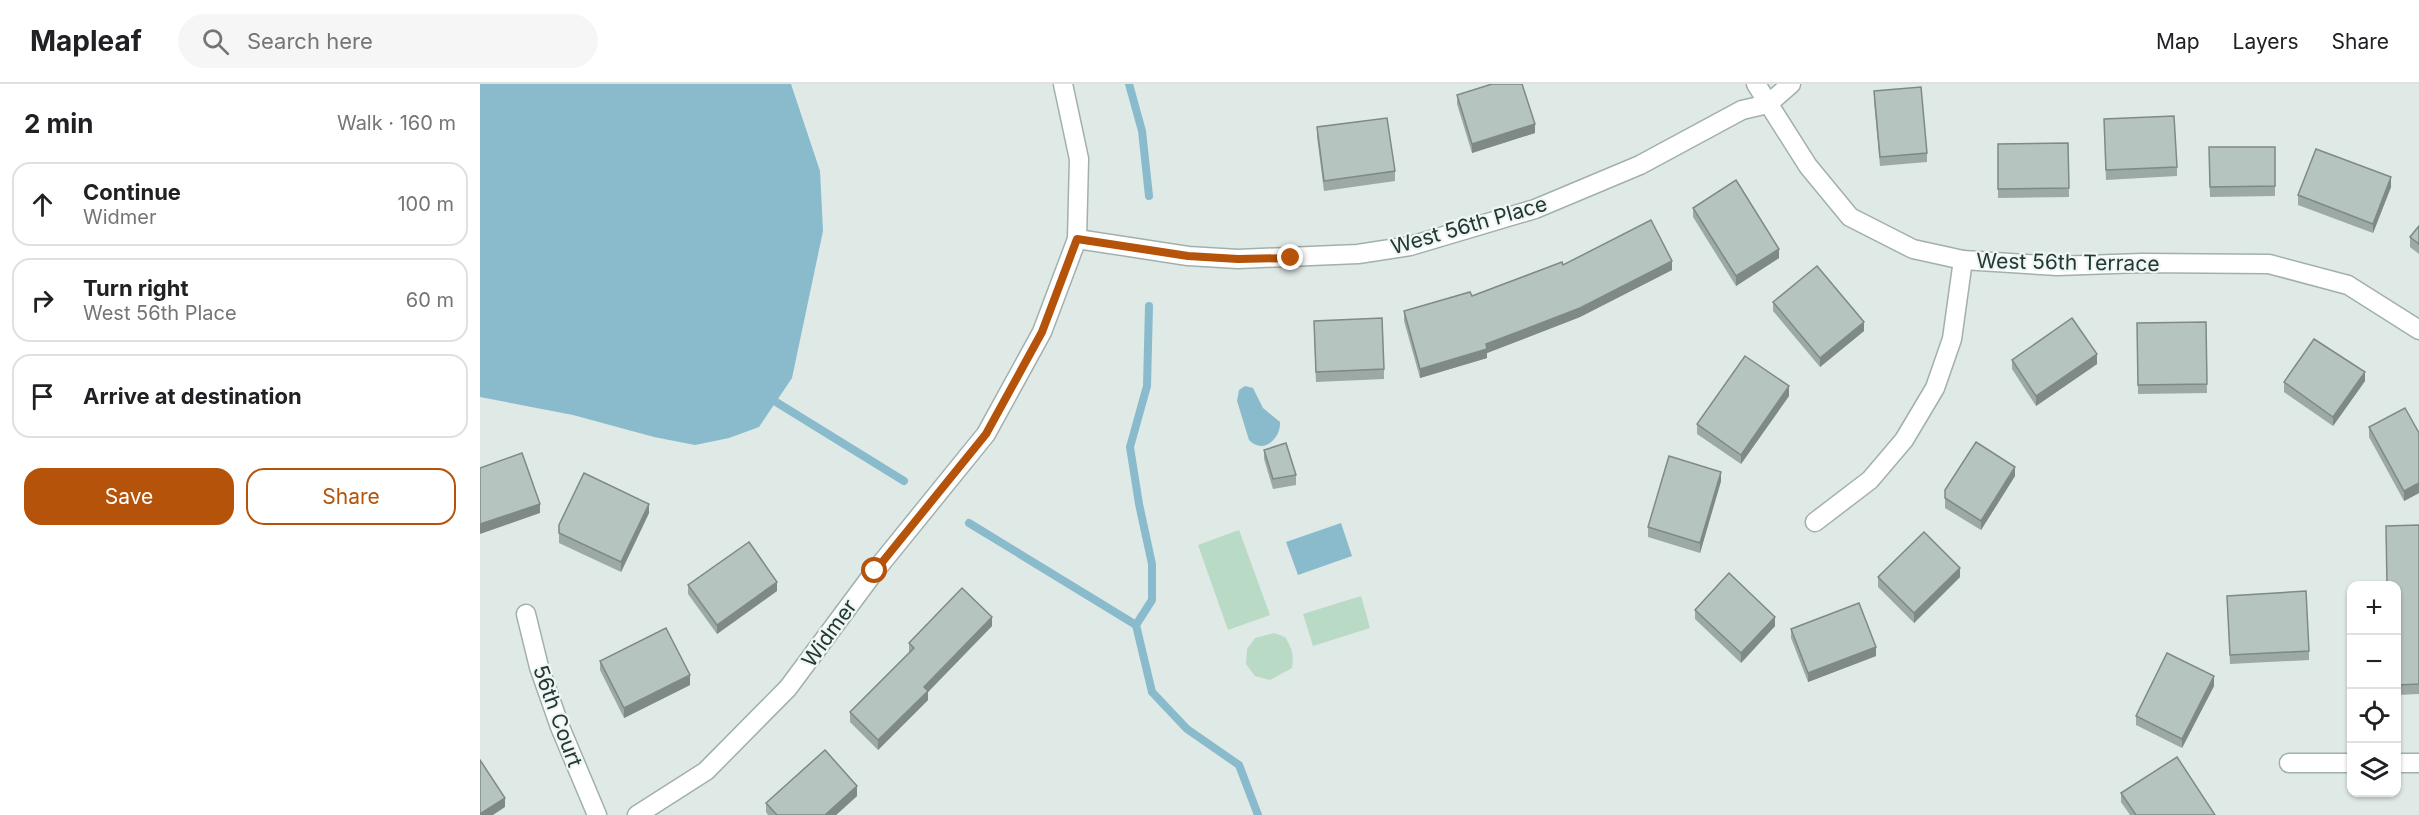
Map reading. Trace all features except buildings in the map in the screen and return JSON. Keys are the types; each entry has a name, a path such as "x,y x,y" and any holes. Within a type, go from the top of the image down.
{"street":[{"name":"Widmer","path":"638,815 706,771 788,688 875,571 986,434 1042,332 1077,239 1078,159 1063,84"},
{"name":"West 56th Terrace","path":"1756,84 1808,166 1850,217 1913,249 1963,260 2057,266 2142,263 2269,264 2348,285 2419,330"},
{"path":"1768,104 1791,84"},
{"name":"West 56th Place","path":"1077,239 1188,256 1238,259 1358,254 1410,246 1535,209 1640,165 1742,110 1768,104"},
{"path":"1815,522 1870,480 1904,440 1935,388 1952,339 1963,260"},
{"name":"56th Court","path":"526,614 539,668 560,727 597,815"},
{"path":"2289,763 2347,763"},
{"path":"2401,763 2419,763"}],"green space":[{"path":"1239,530 1270,615 1228,630 1198,545"},
{"path":"1361,596 1370,628 1313,646 1303,614"},
{"path":"1274,633 1285,637 1292,652 1293,663 1292,668 1270,680 1255,676 1246,664 1247,649 1255,638"}],"water":[{"path":"480,84 791,84 820,171 823,231 792,378 759,427 729,438 695,445 654,437 573,415 480,397"},
{"path":"1245,386 1253,388 1263,408 1280,422 1278,434 1265,445 1260,446 1249,440 1237,401 1239,390"},
{"path":"1341,523 1352,556 1298,575 1286,542"}],"waterway":[{"path":"1129,84 1142,131 1149,196"},
{"path":"1136,625 1152,600 1152,564 1130,447 1147,386 1149,306"},
{"path":"776,402 904,481"},
{"path":"969,523 1136,625 1152,692 1187,729 1239,765 1258,815"}],"route":[{"path":"875,571 986,434 1042,332 1077,239 1188,256 1238,259 1291,258"}]}
